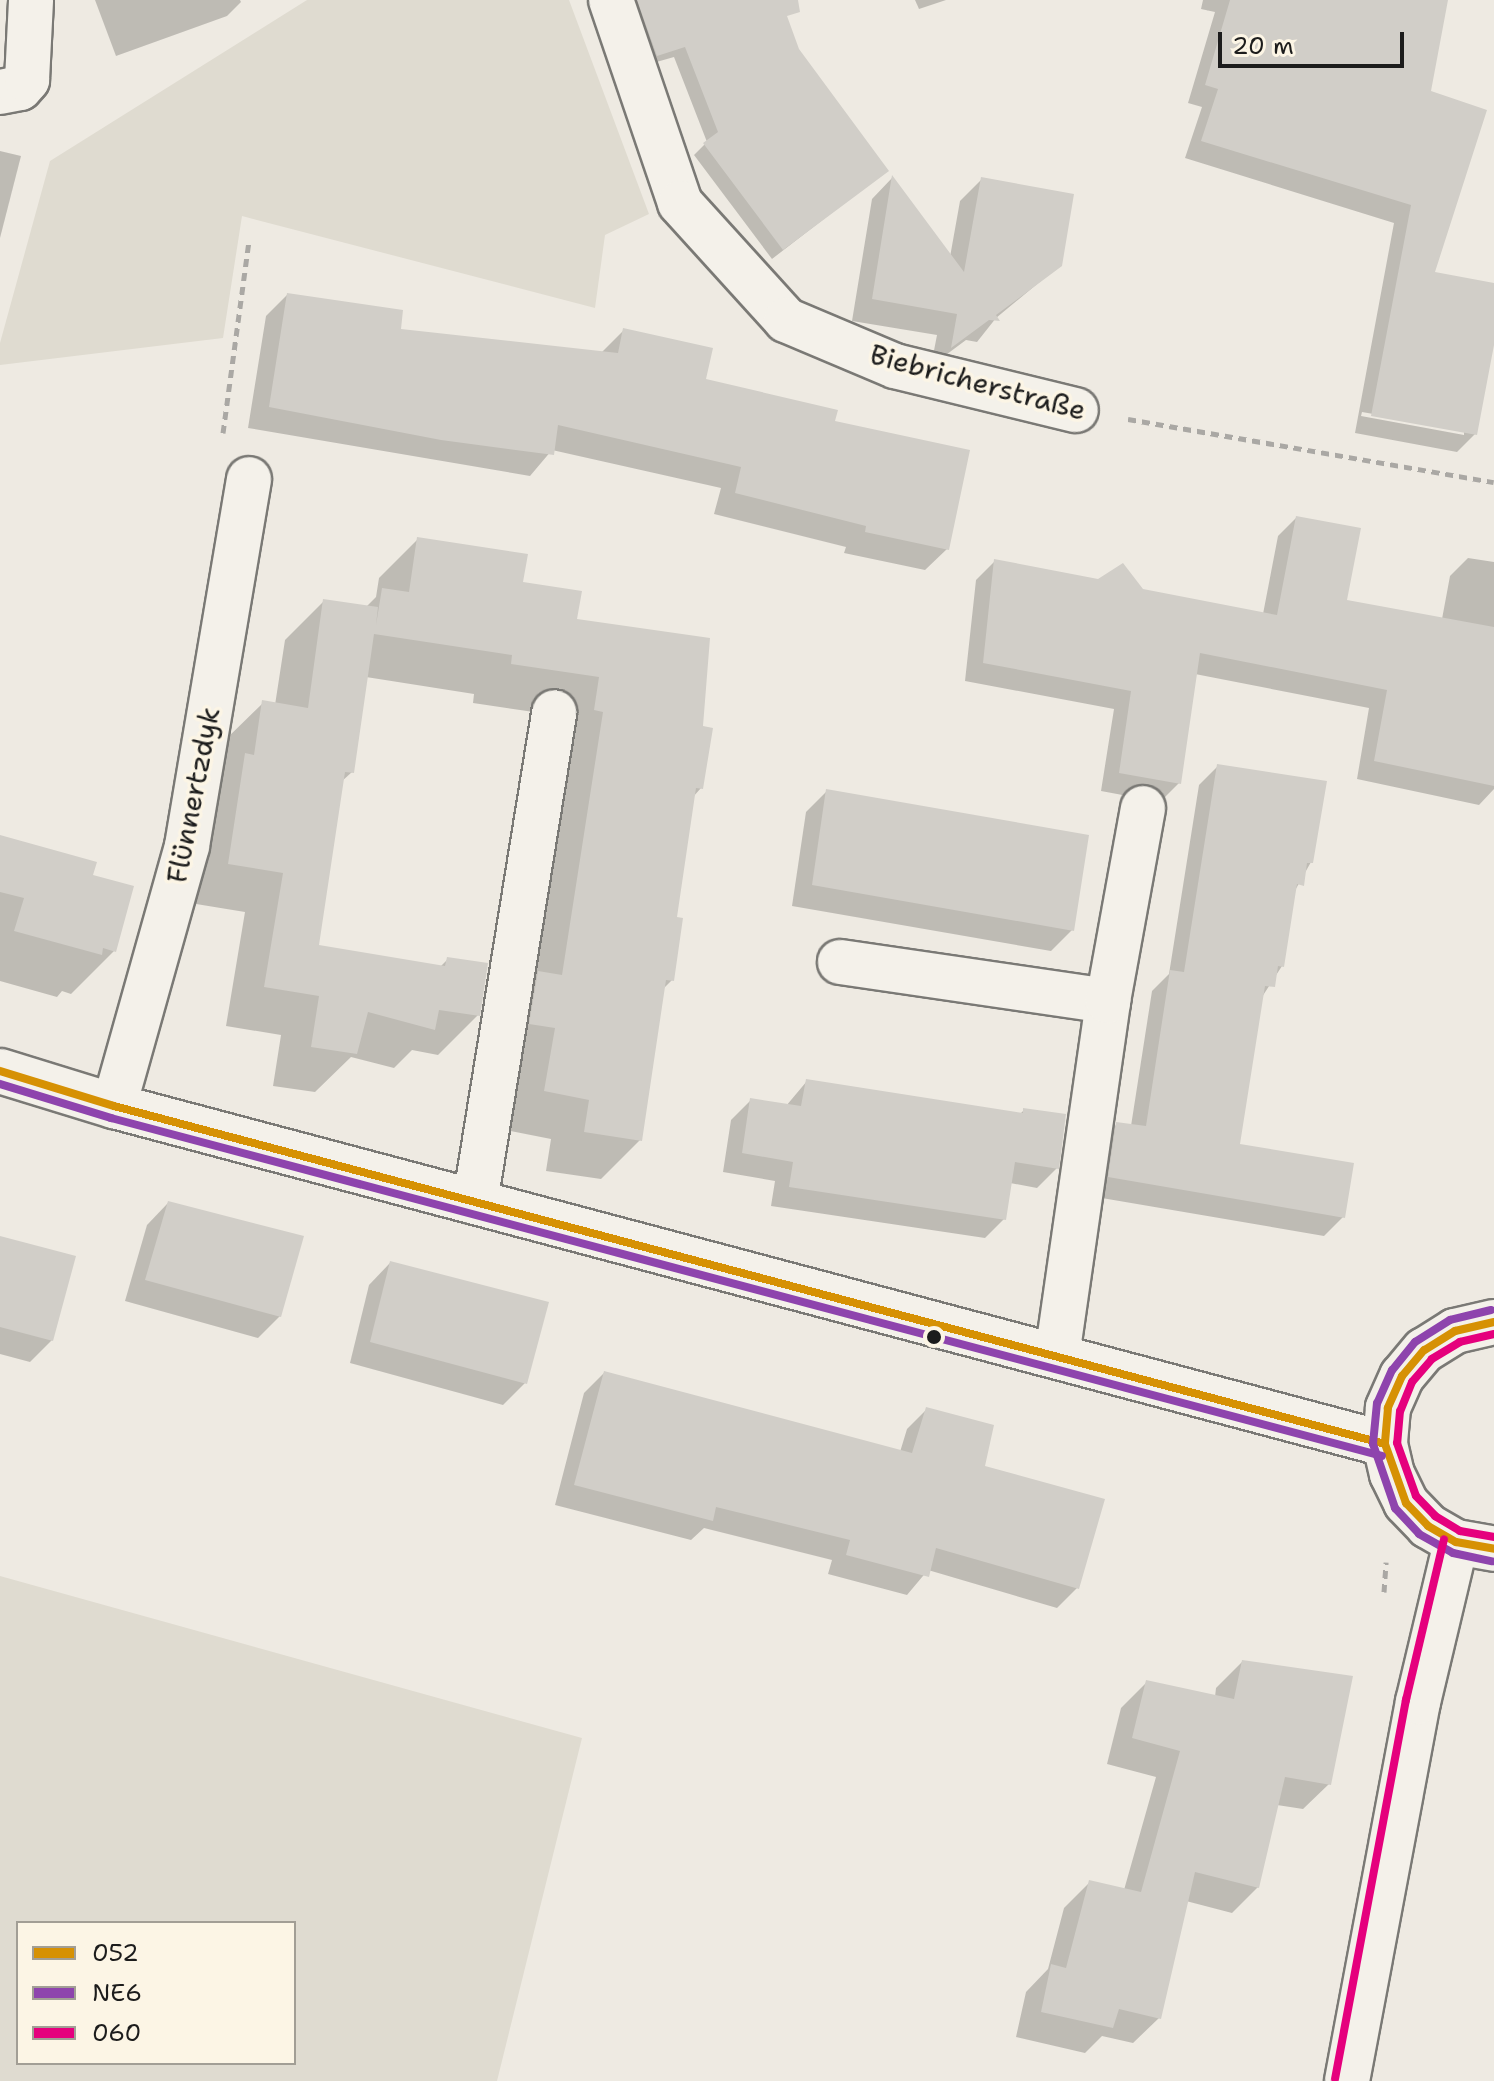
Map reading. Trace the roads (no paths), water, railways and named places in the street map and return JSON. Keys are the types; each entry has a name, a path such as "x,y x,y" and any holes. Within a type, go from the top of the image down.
{"street":[{"path":"15,80 31,0"},
{"name":"Biebricherstraße","path":"611,0 680,203 786,320 895,366 1076,410"},
{"name":"Flünnertzdyk","path":"114,1106 187,846 249,479"},
{"path":"475,1202 554,712"},
{"path":"1057,1356 1108,1001 1143,808"},
{"path":"840,962 1108,1001"},
{"path":"0,1071 114,1106 1385,1444"},
{"path":"1347,2081 1418,1702 1475,1546 1428,1526 1406,1503 1392,1474 1385,1444 1388,1408 1402,1376 1424,1350 1492,1311"}]}
